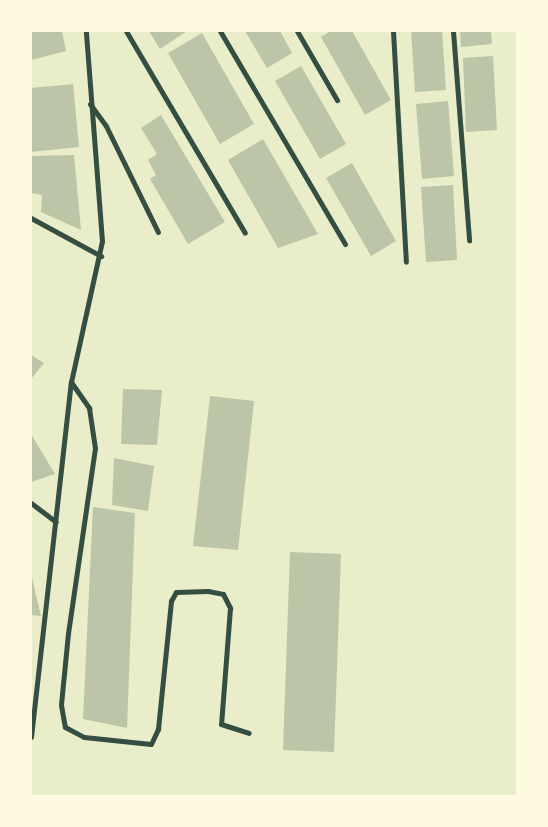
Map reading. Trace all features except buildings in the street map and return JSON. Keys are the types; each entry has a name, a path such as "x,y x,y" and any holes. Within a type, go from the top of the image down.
{"street":[{"path":"31,737 71,382 100,256 104,225 89,104 86,31"},
{"path":"126,31 244,233"},
{"path":"220,31 346,244"},
{"path":"297,31 337,100"},
{"path":"393,31 406,262"},
{"path":"453,31 469,240"},
{"path":"89,104 106,126 158,232"},
{"path":"31,218 100,256"},
{"path":"71,382 89,408 95,448 68,633 61,704 65,727 84,737 151,744 158,729 170,601 176,592 208,591 223,594 230,608 221,724 249,733"},
{"path":"31,504 56,522"}]}
